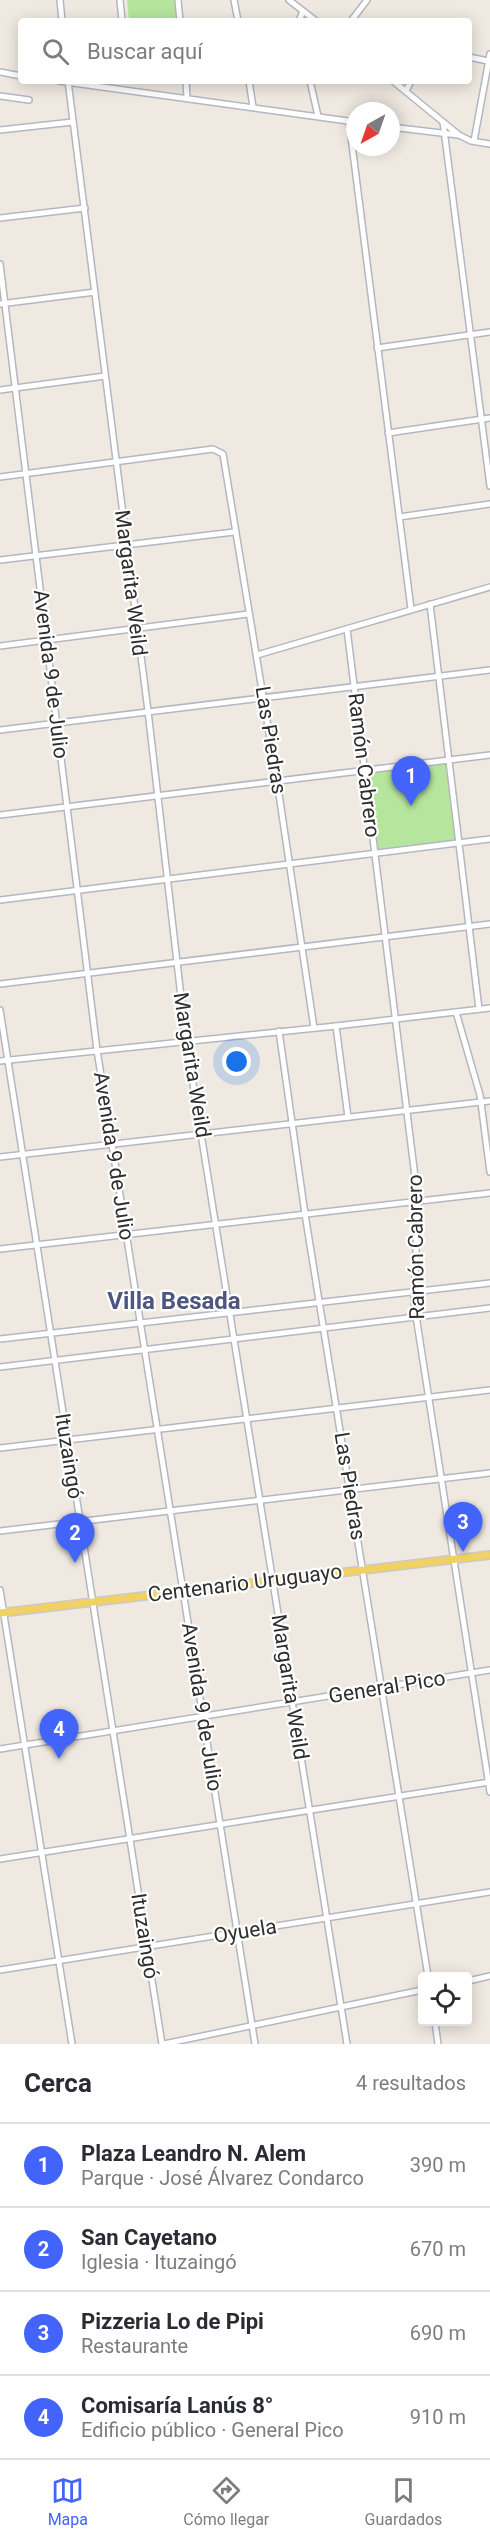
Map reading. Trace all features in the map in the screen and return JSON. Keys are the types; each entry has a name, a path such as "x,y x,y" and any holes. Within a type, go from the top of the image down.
{"main road":[{"name":"Centenario Uruguayo","path":"2,1612 490,1555"}],"street":[{"path":"60,0 62,18"},
{"path":"120,0 122,18"},
{"path":"178,0 180,18"},
{"path":"234,0 237,18"},
{"path":"289,0 312,18"},
{"path":"353,18 368,0"},
{"path":"300,18 303,11"},
{"path":"474,141 490,54"},
{"path":"472,58 489,61"},
{"path":"0,72 18,75"},
{"name":"Margarita Weild","path":"68,84 148,711 186,1040 347,2044"},
{"path":"85,84 346,121"},
{"path":"127,84 128,89"},
{"path":"186,84 187,98"},
{"path":"249,84 253,107"},
{"path":"311,84 318,116"},
{"path":"397,84 459,135"},
{"path":"406,91 410,84"},
{"path":"0,96 29,100"},
{"path":"0,130 73,122"},
{"path":"443,122 490,486"},
{"path":"400,127 459,135 490,144"},
{"path":"356,156 377,348 411,609"},
{"path":"0,218 85,208"},
{"name":"Avenida 9 de Julio","path":"0,264 2,304 26,473 97,1050 255,2044"},
{"path":"2,304 95,292"},
{"path":"377,348 490,332"},
{"path":"0,390 105,376"},
{"path":"388,433 490,418"},
{"name":"Las Piedras","path":"116,462 213,450 223,454 234,532 264,698 314,1028"},
{"path":"0,477 116,462"},
{"path":"399,517 490,504"},
{"path":"0,560 234,532"},
{"path":"257,655 490,587"},
{"path":"430,604 479,1009"},
{"path":"0,645 248,614"},
{"name":"Ramón Cabrero","path":"347,629 418,1201 413,1291 416,1317 490,1792"},
{"path":"0,730 490,670"},
{"path":"0,814 490,755"},
{"path":"0,900 490,839"},
{"path":"0,984 490,924"},
{"path":"3,1061 490,1008"},
{"name":"Ituzaingó","path":"0,1010 3,1061 23,1154 163,2044"},
{"path":"456,1012 481,1102 490,1172"},
{"path":"336,1026 348,1117"},
{"name":"Las Piedras","path":"279,1031 305,1214 321,1301 427,1972"},
{"path":"0,1157 490,1101"},
{"path":"0,1249 490,1193"},
{"path":"0,1339 490,1283"},
{"path":"0,1367 490,1308"},
{"path":"0,1448 490,1390"},
{"path":"0,1531 490,1473"},
{"path":"0,1590 72,2044"},
{"name":"General Pico","path":"0,1749 490,1671"},
{"path":"0,1859 489,1782"},
{"name":"Oyuela","path":"0,1970 490,1892"},
{"path":"472,1980 490,1976"},
{"path":"163,2044 418,1991"},
{"path":"436,2026 438,2044"}],"green space":[{"path":"127,0 175,0 176,18 129,18"},
{"path":"448,760 458,843 375,854 365,770"}],"shaded area":[{"path":"417,767 421,782 415,795 408,796 399,784 399,769"}],"place":[{"name":"Plaza Leandro N. Alem","path":"411,806"},
{"name":"Pizzeria Lo de Pipi","path":"463,1552"},
{"name":"San Cayetano","path":"75,1563"},
{"name":"Comisaría Lanús 8°","path":"59,1759"}],"district":[{"name":"Villa Besada","path":"174,1301"}]}
